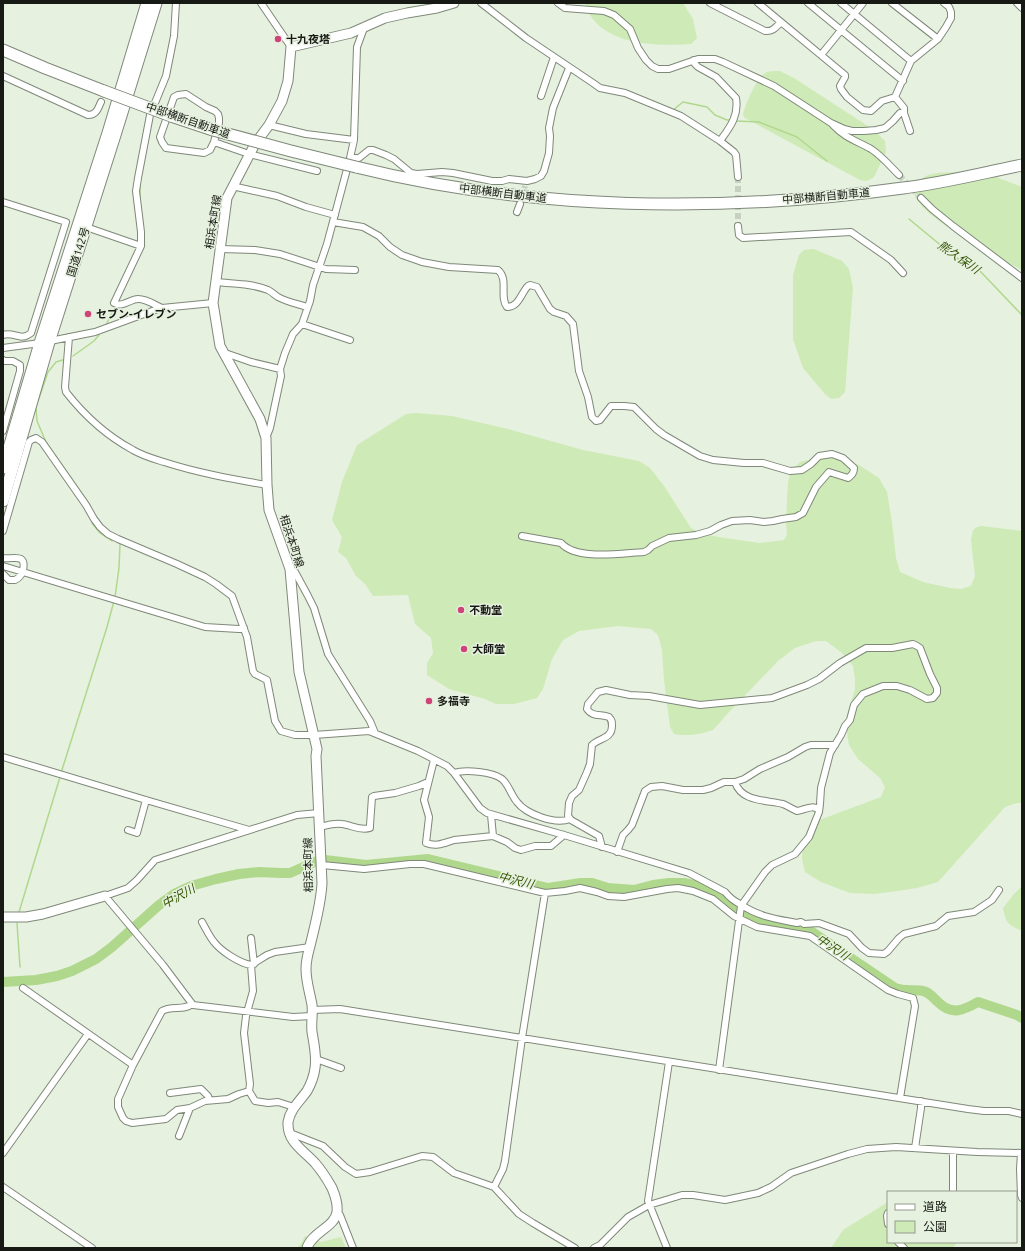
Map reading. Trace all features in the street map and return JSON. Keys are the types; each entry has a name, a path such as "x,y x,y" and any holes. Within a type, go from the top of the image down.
{"highway":[{"name":"国道142号","path":"3,468 44,342 146,3"},
{"name":"国道142号","path":"3,501 23,446 44,342 86,228 156,3"},
{"name":"中部横断自動車道","path":"3,50 46,68 103,96 213,130 291,151 353,162 402,178 464,189 596,202 648,204 762,202 849,195 904,188 1022,165"}],"main road":[{"path":"291,47 328,39 364,28 385,18 437,8 454,3"},
{"name":"相浜本町線","path":"290,1133 288,1121 294,1107 307,1091 311,1082 315,1071 316,1058 306,970 321,895 322,862 316,756 317,749 299,672 290,569 269,510 266,438 260,419 223,354 218,342 213,303 227,198 249,154 269,125 282,101 288,81 291,47"},
{"path":"3,917 26,917 43,914 105,896"},
{"path":"290,1133 296,1145 314,1161 326,1177 336,1202 337,1214 335,1218 329,1225 312,1238 307,1248"}],"street":[{"path":"162,308 147,301 137,299 124,304 114,303 142,246 136,191 150,115 166,76 174,36 176,3"},
{"path":"261,3 291,47"},
{"path":"481,3 569,68 600,88 625,93 680,116 720,141 734,152 736,156 738,177"},
{"path":"558,3 565,8 609,12 614,15 630,29 642,55 652,66 658,69 669,69 694,60 715,59 774,86 831,123 844,129 852,131 885,128 893,122 900,113 904,113"},
{"path":"710,3 765,31 769,32 773,30 781,22"},
{"path":"758,3 845,75 840,86 841,90 863,110 871,111 882,101 895,97 911,61 938,39 946,27 951,15 950,10 944,3"},
{"path":"808,3 903,81"},
{"path":"840,3 911,61"},
{"path":"821,55 863,3"},
{"path":"892,3 938,39"},
{"path":"1017,3 1022,8"},
{"path":"266,438 270,428 281,376 280,370 285,352 293,334 302,324 335,215 353,162 356,57 357,47 364,28"},
{"path":"542,96 554,57"},
{"path":"694,60 698,67 716,77 736,98 737,112 735,119 720,141"},
{"path":"353,162 369,150 373,150 394,159 411,173 447,172 477,177 484,180 502,181 514,178 526,183 541,176 544,171 549,153 549,128 553,108 569,68"},
{"path":"3,76 88,115 93,115 96,113 103,96"},
{"path":"186,94 218,114 219,123 214,142 210,150 204,153 169,149 164,145 160,137 174,97 186,94"},
{"path":"895,97 904,108 904,113 910,131"},
{"path":"831,123 846,137 872,150 885,160 899,175"},
{"path":"269,125 306,134 354,140"},
{"path":"214,142 249,154 318,171"},
{"path":"232,186 277,196 306,207 335,215"},
{"path":"921,198 953,226 1022,278"},
{"path":"3,202 66,222 31,333 23,337 7,334 3,335"},
{"path":"516,212 520,204"},
{"path":"333,222 363,227 379,236 390,247 402,255 422,262 449,267 498,270 503,275 504,302 507,307 517,303 528,286 530,285 537,287 550,309 566,316 573,324 579,371 588,397 592,417 596,421 600,420 612,406 631,406 664,435 700,456 713,460 763,464 790,472 802,470 819,456 832,454 843,458 854,468 852,476 848,478 829,472 826,474 816,487 803,513 796,517 764,522 750,520 732,521 710,531 696,535 669,538 644,552 595,555 571,551 564,547 561,543 522,536"},
{"path":"738,226 739,235 743,238 851,232 891,260 903,273"},
{"path":"86,228 142,246"},
{"path":"220,249 242,249 280,254 320,268 355,270"},
{"path":"216,282 229,284 236,283 269,290 277,296 290,302 308,307"},
{"path":"3,348 69,338 104,330 162,308 213,303"},
{"path":"302,324 350,340"},
{"path":"69,338 65,387 66,392 94,423 113,438 145,456 187,470 267,485"},
{"path":"223,354 228,354 280,370"},
{"path":"3,360 16,362 20,365 20,371 3,431"},
{"path":"3,531 23,446 36,438 40,440 86,505 94,519 108,534 177,564 216,584 232,596 244,628 251,654 253,672 267,680 275,721 281,731 295,735 369,731 375,733 447,766 454,772 480,808 487,814 564,835 694,876 726,892 741,912 757,927 810,936 888,990 913,998 915,1006 900,1098"},
{"path":"3,558 19,558 22,560 23,564 20,577 15,580 8,580 3,574"},
{"path":"3,566 205,627 244,628"},
{"path":"290,569 295,572 308,596 328,654 370,721 375,733"},
{"path":"570,819 568,816 569,803 572,796 579,790 587,772 590,764 592,745 612,732 612,721 609,717 590,713 587,709 588,704 600,690 610,690 630,695 649,696 702,705 772,698 807,686 840,663 864,649 892,648 908,644 920,648 937,688 937,694 931,699 928,699 910,690 897,686 881,687 863,694 854,705 850,720 830,753 820,788 820,810 809,837 792,856 772,866 766,872 741,912 719,1070"},
{"path":"617,852 622,835 632,825 645,790 657,786 683,790 703,790 724,782 734,782 744,779 760,769 788,757 805,747 811,745 835,745"},
{"path":"3,757 249,830"},
{"path":"434,760 424,800 429,817 426,843 435,845 447,844 448,842 454,840 493,836 521,850 535,846 551,846 564,835"},
{"path":"454,772 466,770 496,776 506,783 515,800 523,808 545,818 570,819 599,836 602,847"},
{"path":"320,826 338,823 362,829 370,828 372,798 374,796 419,786 428,782"},
{"path":"734,782 741,792 758,801 782,804 797,811 811,807 820,810"},
{"path":"128,830 137,833 146,800"},
{"path":"319,813 297,815 155,860 128,888 105,896 163,965 192,1004 198,1006 293,1017 340,1009 968,1109 984,1111 1010,1111 1022,1114"},
{"path":"491,815 493,836"},
{"path":"322,862 364,869 424,864 545,893 580,888 608,896 624,897 667,889 686,889 713,899 734,916 749,910 767,918 798,923 801,922 804,924 819,923 849,934 869,953 884,954 904,934 936,926 948,916 974,912 992,900 999,890"},
{"path":"494,1187 503,1169 505,1160 522,1038 545,893"},
{"path":"202,922 217,946 232,958 245,964 252,964 275,952 310,947"},
{"path":"251,938 253,991 247,1012 244,1032 250,1084 249,1091 255,1101 268,1103 278,1102 294,1107"},
{"path":"24,988 133,1065"},
{"path":"192,1004 187,1007 169,1008 162,1011 133,1065 118,1099 118,1106 123,1118 126,1122 132,1123 166,1119 177,1110 190,1108 209,1100 228,1099 249,1091"},
{"path":"3,1153 88,1034"},
{"path":"316,1058 341,1068"},
{"path":"667,1248 648,1200 669,1062"},
{"path":"170,1093 201,1089 208,1096 209,1100"},
{"path":"915,1148 918,1137 921,1101"},
{"path":"179,1136 190,1108"},
{"path":"290,1133 323,1146 345,1167 356,1174 370,1172 417,1157 427,1156 436,1158 459,1175 494,1187 519,1214 575,1248"},
{"path":"594,1248 600,1245 628,1217 649,1205 682,1195 693,1195 725,1200 736,1198 765,1190 791,1173 858,1151 883,1148 1022,1153 1020,1169 1022,1198"},
{"path":"953,1151 953,1191"},
{"path":"3,1187 92,1248"},
{"path":"337,1214 340,1215 353,1248"}],"green space":[{"path":"585,3 683,3 693,19 697,38 691,44 664,45 636,42 622,38 610,33 599,25 589,14"},
{"path":"780,71 794,78 874,130 885,141 886,152 874,177 867,181 860,180 745,118 743,115 746,105 759,79 767,72"},
{"path":"963,172 996,177 1022,187 1022,270 964,237 933,217 922,207 916,198 914,191 916,185 926,176 930,174"},
{"path":"814,249 842,261 849,269 853,288 845,392 839,398 831,399 803,368 793,339 793,275 799,255 804,250"},
{"path":"417,413 452,416 508,429 583,450 639,461 650,468 664,486 691,528 701,533 718,537 760,543 784,540 787,535 786,520 788,482 791,471 800,462 815,458 834,457 859,465 879,478 887,492 896,558 900,572 923,582 950,588 961,589 971,586 975,576 971,540 973,530 982,526 1022,531 1022,803 1005,807 938,882 917,888 874,894 850,893 821,882 805,872 802,859 803,839 814,822 881,797 885,787 880,778 858,759 849,745 846,727 847,714 855,690 853,666 842,653 826,641 816,641 795,648 778,661 713,730 691,735 674,734 670,727 662,650 658,635 651,629 618,626 579,631 563,640 552,659 543,689 537,698 514,704 496,704 485,699 449,689 427,675 427,663 433,653 431,638 415,624 408,595 373,596 365,584 356,576 346,558 338,552 342,537 332,520 342,482 357,445 406,414"},
{"path":"1022,886 1022,931 1008,923 1003,908"},
{"path":"887,1203 887,1243 956,1243 953,1248 831,1248 843,1230"},
{"path":"305,1236 321,1242 341,1237 346,1248 298,1248"}],"waterway":[{"path":"157,106 167,80"},
{"name":"熊久保川","path":"673,110 683,102 707,107 715,115 730,120"},
{"name":"熊久保川","path":"736,121 759,122 797,137 827,161"},
{"path":"140,182 140,198"},
{"name":"熊久保川","path":"909,219 955,257 980,271 1022,315"},
{"path":"144,236 144,246"},
{"path":"105,327 116,305"},
{"path":"73,356 94,341 99,335"},
{"path":"66,359 56,362 48,372 36,407 37,421 46,442 90,505"},
{"path":"92,523 100,533 112,541"},
{"path":"115,597 119,568 120,544"},
{"path":"61,773 114,601"},
{"path":"19,912 60,777"},
{"name":"中沢川","path":"3,982 36,980 57,976 72,971 96,959 112,947 159,905 174,894 191,886 239,874 259,872 290,873 317,861 325,860 366,865 428,859 548,888 581,883 592,883 608,888 634,890 669,883 684,883 698,886 723,898 759,923 809,930 895,988 924,991 948,1009 963,1009 978,1002 1022,1018"},
{"path":"17,923 20,967"}],"tunnel":[{"path":"899,175 921,198"},
{"path":"738,177 738,226"},
{"path":"522,197 525,186"}],"place":[{"name":"十九夜塔","path":"278,39"},
{"name":"セブン-イレブン","path":"88,314"},
{"name":"不動堂","path":"461,610"},
{"name":"大師堂","path":"464,649"},
{"name":"多福寺","path":"429,701"}]}
